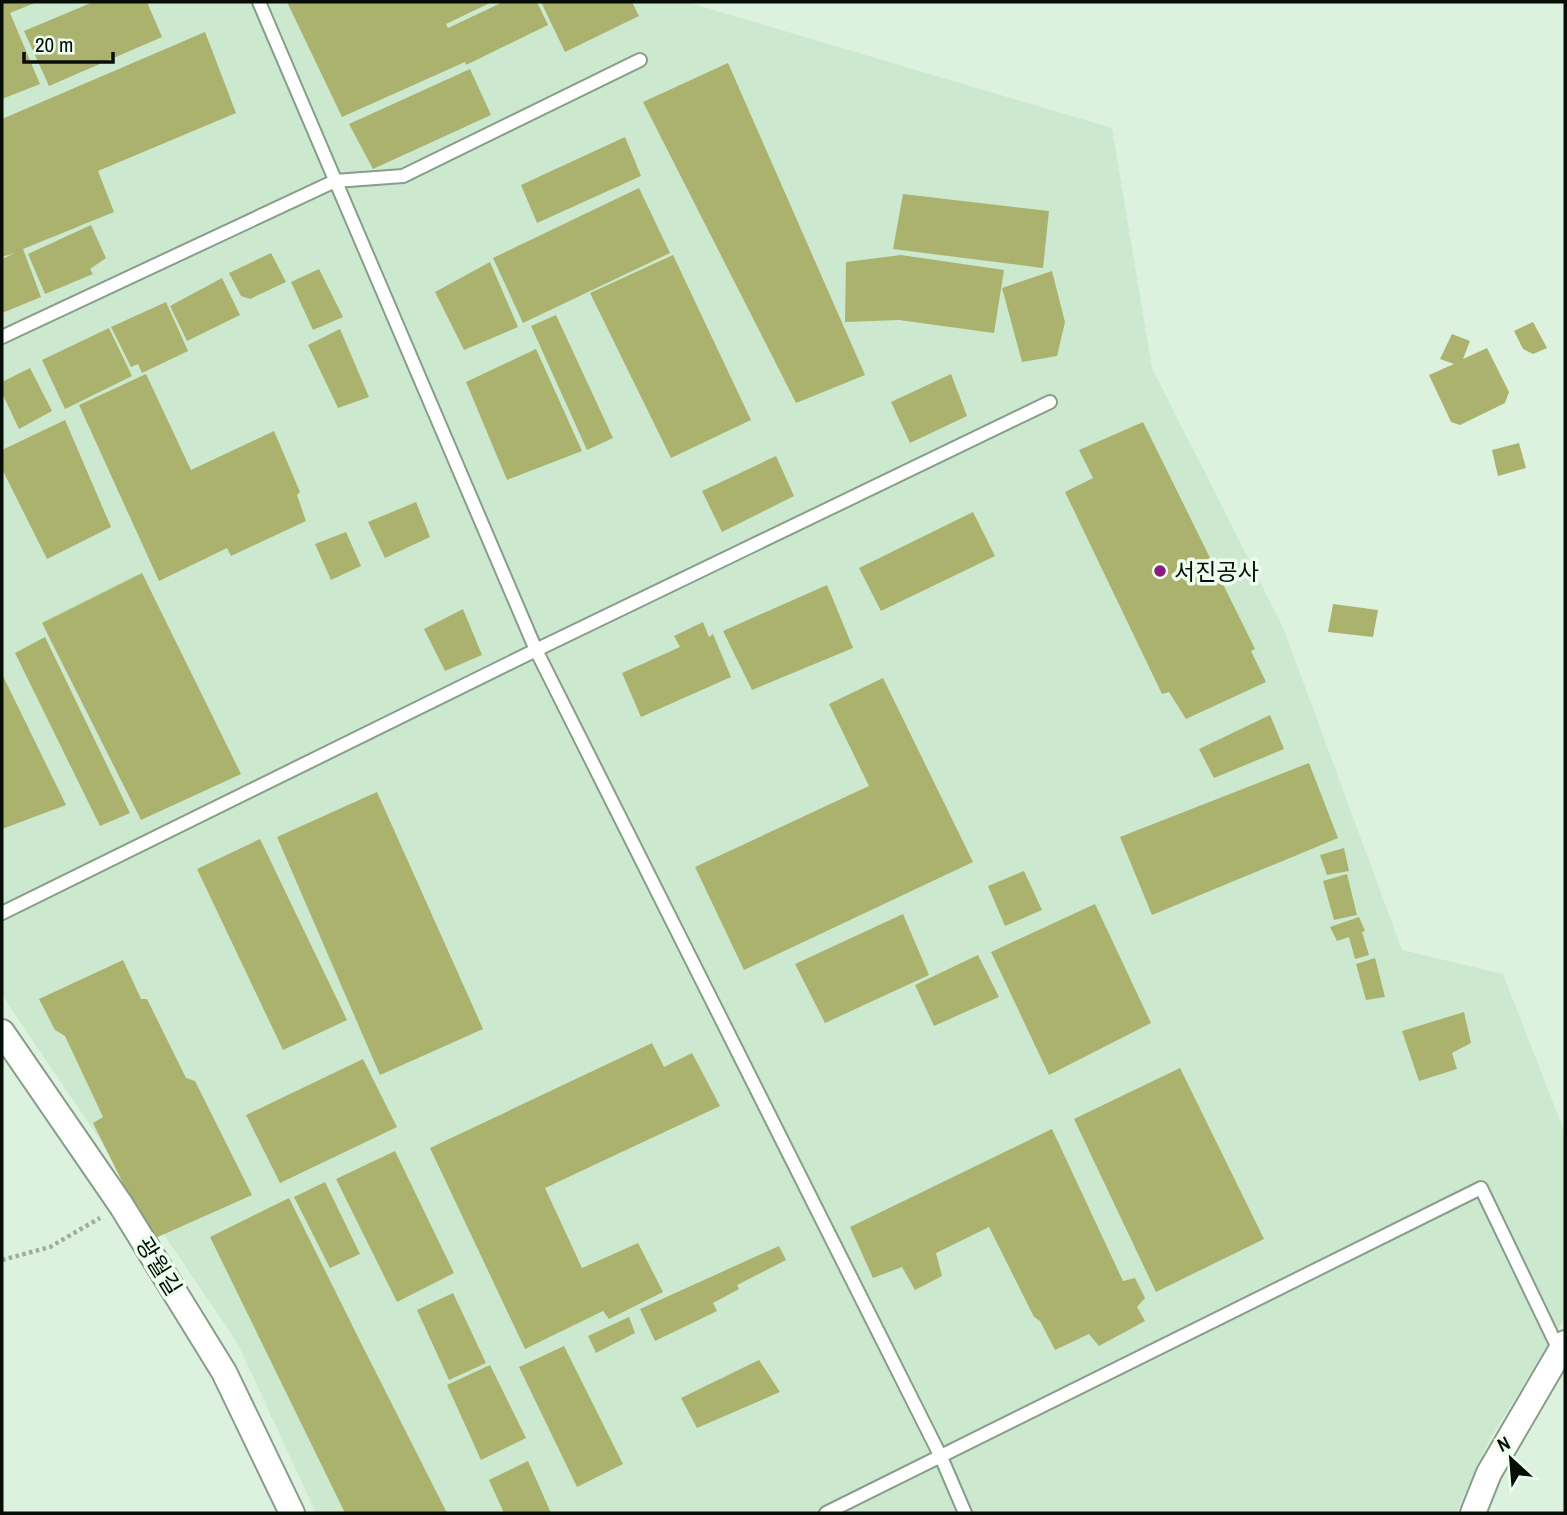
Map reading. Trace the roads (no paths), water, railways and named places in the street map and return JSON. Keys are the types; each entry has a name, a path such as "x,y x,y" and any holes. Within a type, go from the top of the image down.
{"street":[{"name":"광월길","path":"2,1032 121,1205 225,1372 292,1513"},
{"path":"1473,1513 1489,1473 1562,1347"}],"lane":[{"path":"259,2 536,650 941,1457 965,1513"},
{"path":"2,337 335,181 403,176 640,60"},
{"path":"2,913 536,650 1050,402"},
{"path":"826,1513 1481,1188 1562,1347"}],"place":[{"name":"서진공사","path":"1160,571"}]}
